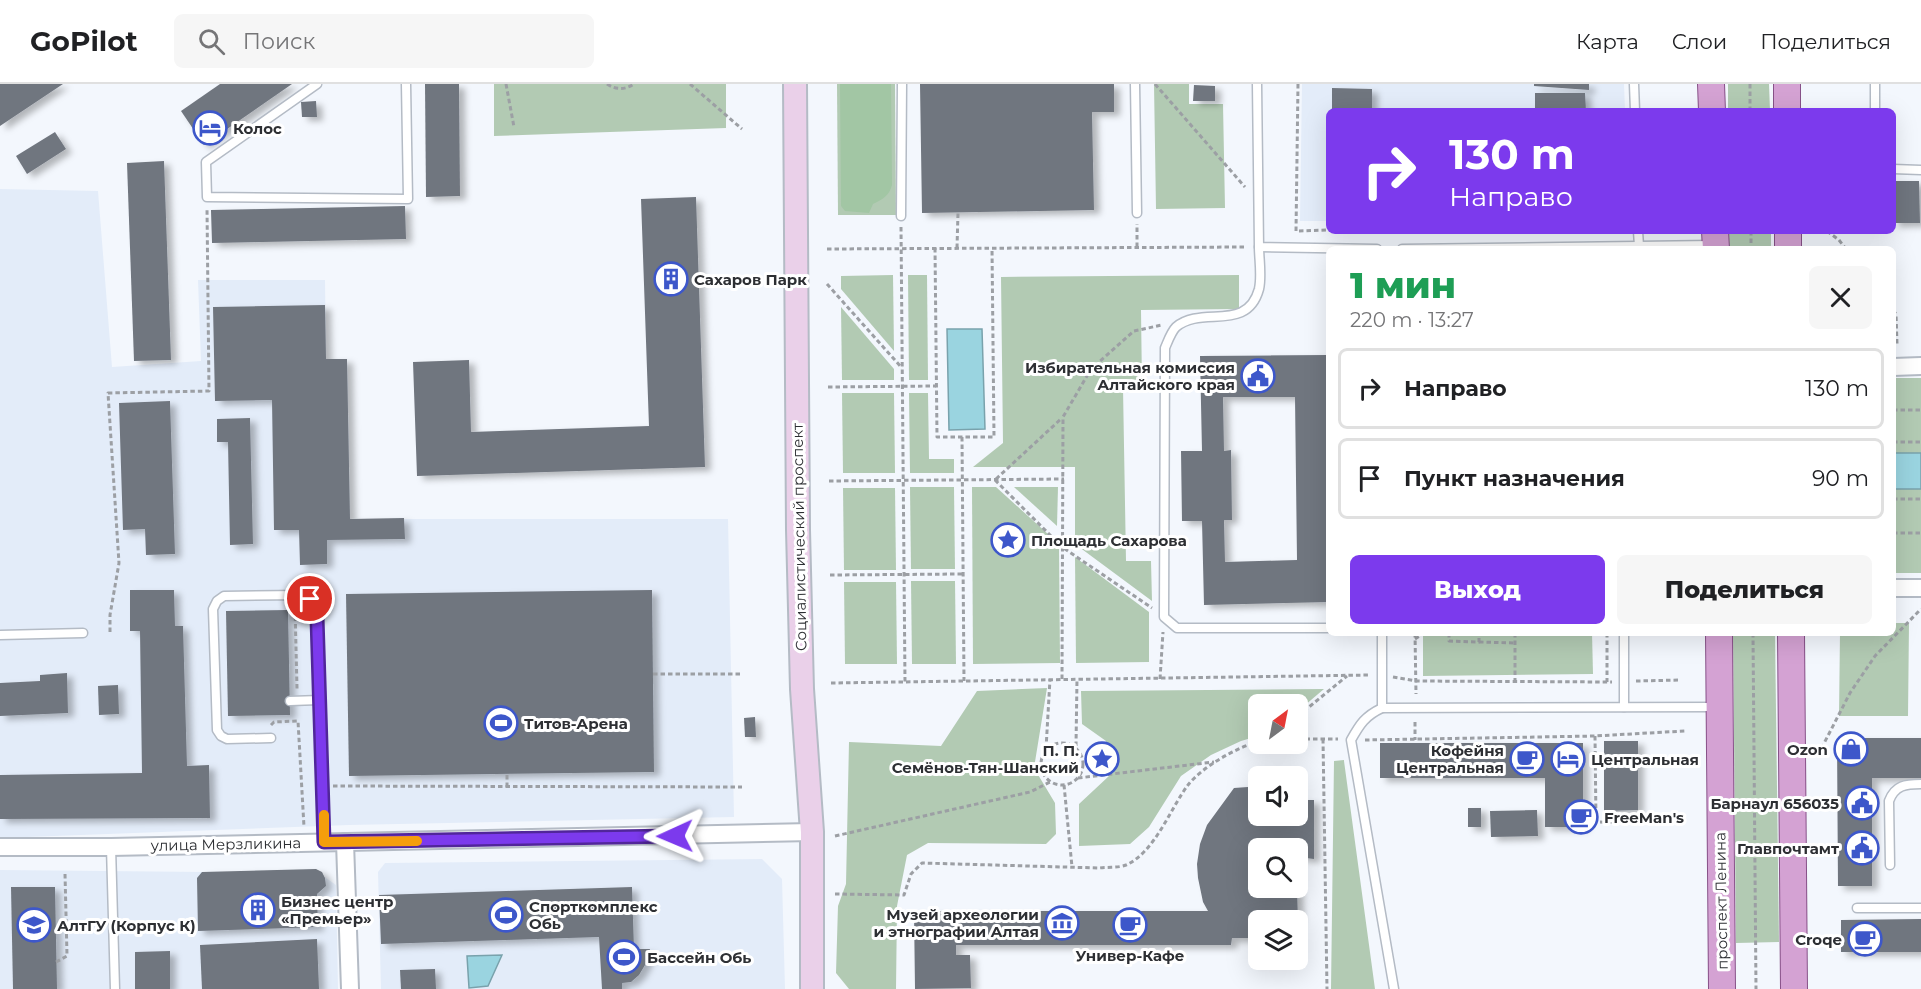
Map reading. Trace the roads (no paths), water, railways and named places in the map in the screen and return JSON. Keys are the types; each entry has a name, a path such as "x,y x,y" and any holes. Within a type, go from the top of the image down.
{"main road":[{"path":"1711,84 1712,108"},
{"path":"1787,84 1787,108"},
{"name":"проспект Ленина","path":"1719,636 1722,989"},
{"path":"1791,636 1794,989"}],"street":[{"name":"Социалистический проспект","path":"795,84 799,541 802,688 812,832 812,989"},
{"path":"1896,367 1921,366"},
{"path":"1896,588 1921,588"},
{"name":"улица Мерзликина","path":"0,847 111,847 812,832"},
{"path":"345,842 350,989"}],"lane":[{"path":"317,84 206,162 207,197 408,199 406,84"},
{"path":"901,216 902,84"},
{"path":"1135,84 1137,213"},
{"path":"1257,84 1259,288 1253,303 1237,315 1192,318 1175,328 1165,348 1164,617 1177,628 1326,628"},
{"path":"1634,84 1635,108"},
{"path":"1875,84 1875,108"},
{"path":"1896,169 1921,170"},
{"path":"1638,234 1639,246 1716,242"},
{"path":"1259,246 1326,248"},
{"path":"271,738 227,740 220,736 217,730 213,609 217,601 224,596 306,596 316,606 324,842"},
{"path":"0,635 83,633"},
{"path":"1382,636 1382,708"},
{"path":"1624,636 1624,707"},
{"path":"294,701 320,700"},
{"path":"1394,989 1351,740 1369,715 1382,708 1719,707"},
{"path":"1890,865 1889,801 1891,795 1903,785 1921,784"},
{"path":"111,847 115,989"},
{"path":"1857,908 1921,908"}],"water":[{"path":"947,329 982,329 985,429 949,430"},
{"path":"1896,453 1921,453 1921,489 1896,489"},
{"path":"502,955 488,986 469,988 467,956"}],"place":[{"name":"Колос","path":"210,128"},
{"name":"Сахаров Парк","path":"671,279"},
{"name":"Избирательная комиссия Алтайского края","path":"1258,376"},
{"name":"Площадь Сахарова","path":"1008,540"},
{"name":"Титов-Арена","path":"501,723"},
{"name":"Ozon","path":"1851,749"},
{"name":"П. П. Семёнов-Тян-Шанский","path":"1102,759"},
{"name":"Кофейня Центральная","path":"1527,759"},
{"name":"Центральная","path":"1568,759"},
{"name":"Барнаул 656035","path":"1862,803"},
{"name":"FreeMan's","path":"1581,817"},
{"name":"Главпочтамт","path":"1862,848"},
{"name":"Бизнес центр «Премьер»","path":"258,910"},
{"name":"Спорткомплекс Обь","path":"506,915"},
{"name":"Музей археологии и этнографии Алтая","path":"1062,923"},
{"name":"АлтГУ (Корпус К)","path":"34,925"},
{"name":"Универ-Кафе","path":"1130,925"},
{"name":"Croqe","path":"1865,939"},
{"name":"Бассейн Обь","path":"624,957"}]}
